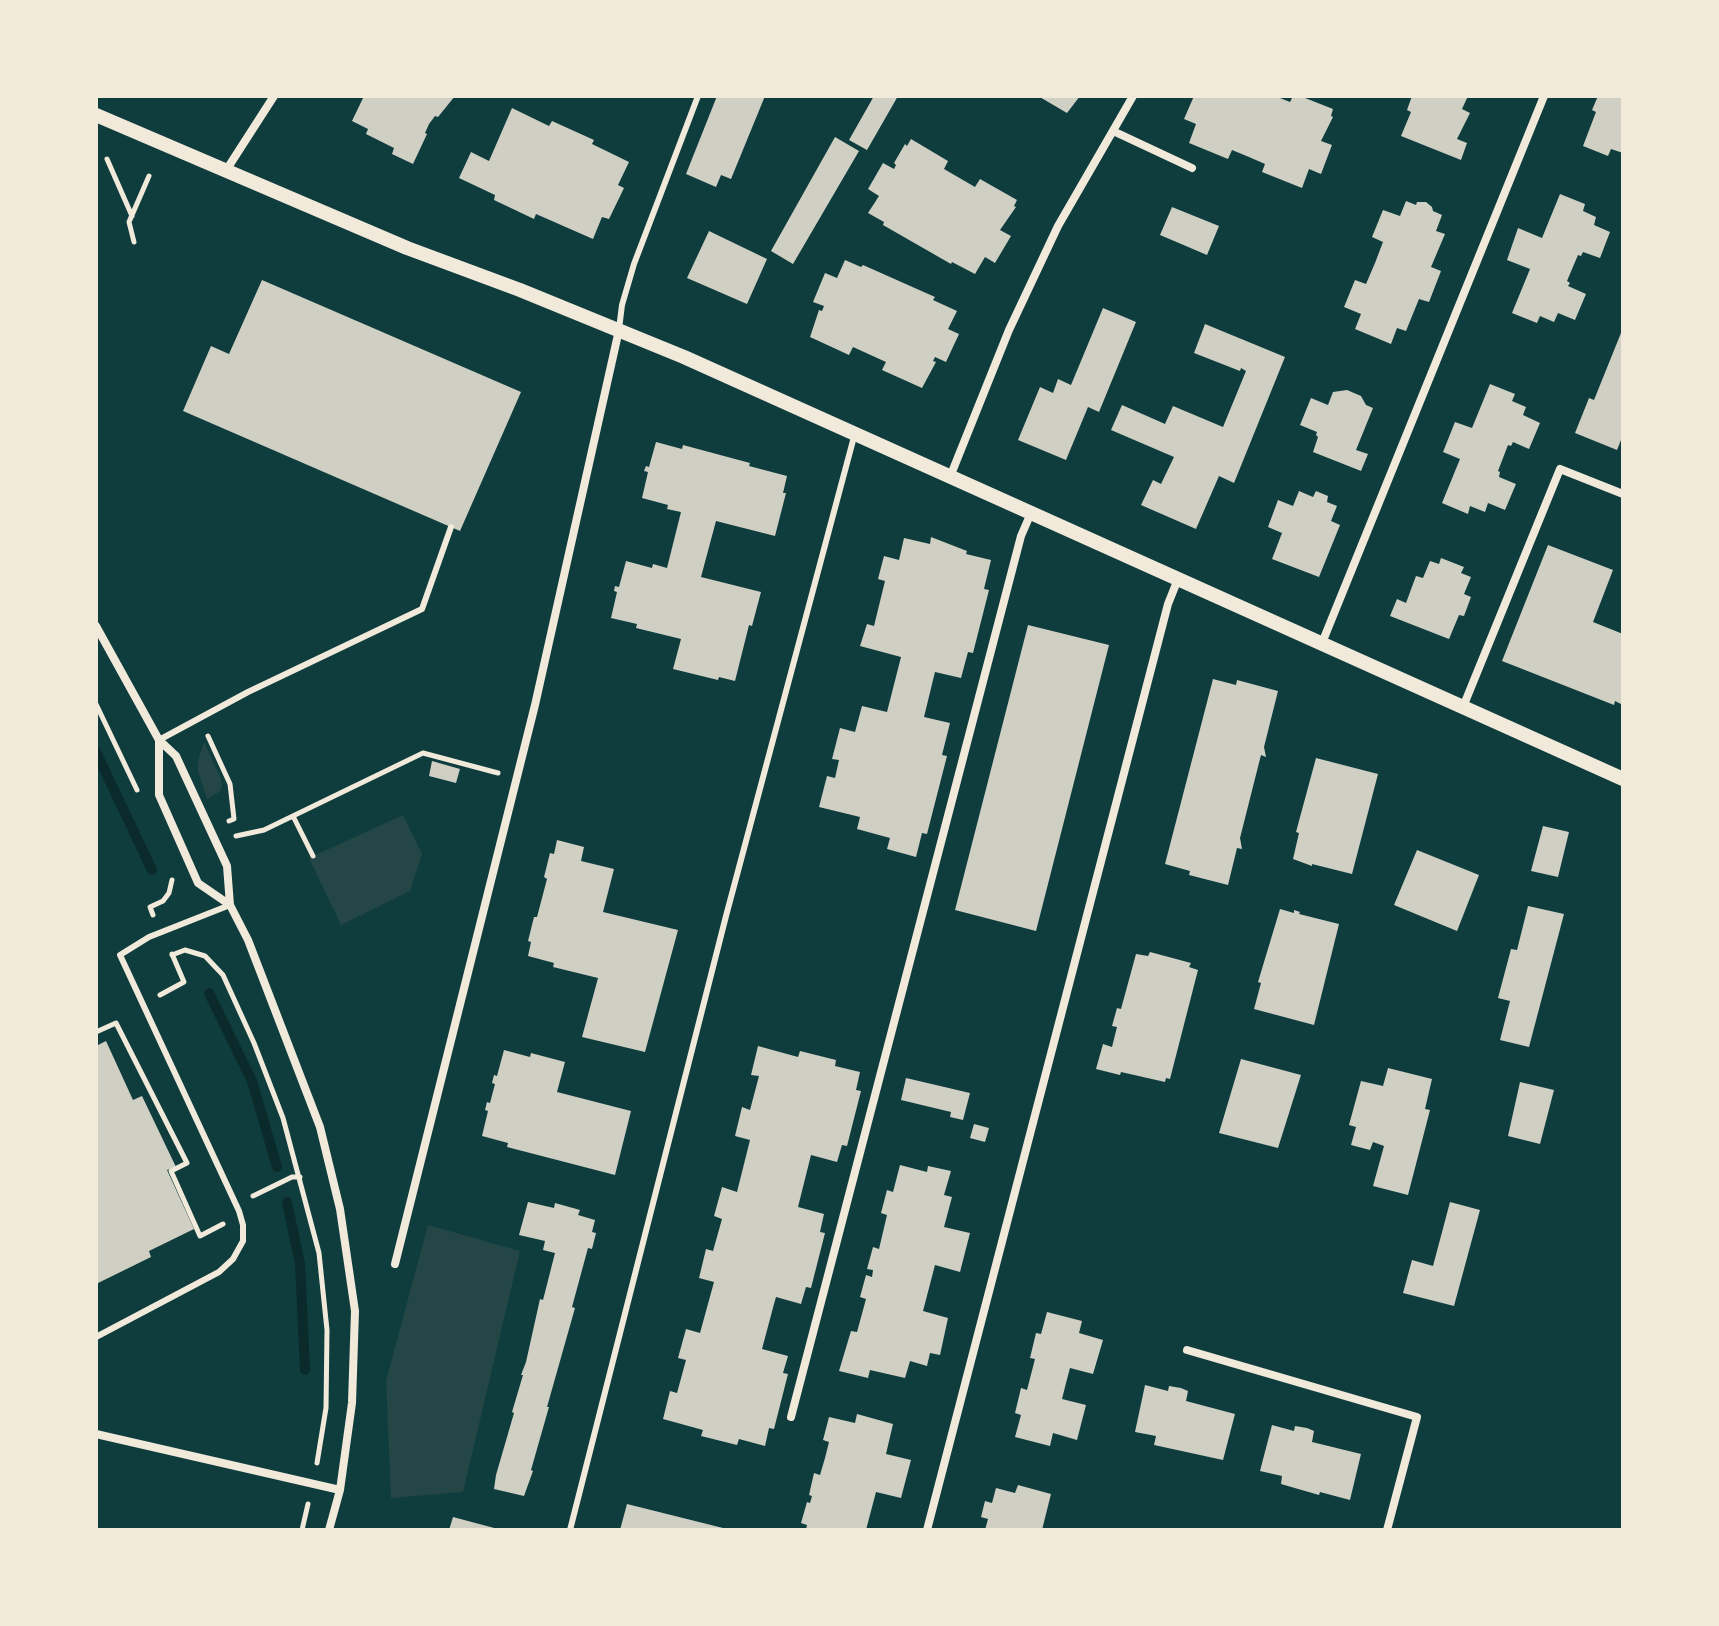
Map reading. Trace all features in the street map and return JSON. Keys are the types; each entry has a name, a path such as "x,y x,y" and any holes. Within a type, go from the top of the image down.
{"street":[{"path":"227,169 274,96"},
{"path":"950,477 1009,330 1058,226 1133,96"},
{"path":"1322,643 1544,96"},
{"path":"96,115 407,248 619,329 1623,779"},
{"path":"1113,131 1192,168"},
{"path":"395,1264 517,778 619,329"},
{"path":"1463,707 1560,469 1623,494"},
{"path":"791,1417 1021,536 1031,513"},
{"path":"927,1530 1164,619 1178,579"},
{"path":"96,626 159,740 176,756 227,866 230,905 248,940 320,1127 340,1209 355,1311 352,1403 340,1490 329,1530"},
{"path":"159,740 159,795 198,883 230,905"},
{"path":"1187,1350 1417,1417 1387,1530"},
{"path":"96,1434 340,1490"}],"lane":[{"path":"619,329 622,305 634,264 698,96"},
{"path":"570,1530 726,916 855,433"},
{"path":"159,740 248,692 422,609 451,527"},
{"path":"96,1337 219,1272 233,1259 243,1241 239,1211 120,955 149,937 230,905"}],"path":[{"path":"107,159 132,216"},
{"path":"134,242 129,222 149,176"},
{"path":"201,719 230,784 234,819"},
{"path":"236,836 264,830 423,753 517,778"},
{"path":"293,816 313,856"},
{"path":"156,997 184,982 171,952 185,950 205,956 223,975 283,1118 300,1177 319,1253 327,1330 326,1408 302,1530"},
{"path":"96,1032 122,1017"},
{"path":"116,1023 187,1163 171,1171 200,1236 226,1223"},
{"path":"251,1197 292,1177 300,1177"}],"shaded area":[{"path":"204,742 222,787 207,799 198,771"},
{"path":"403,815 422,854 410,891 341,925 309,858"},
{"path":"428,1225 520,1251 463,1492 391,1498 386,1381"}],"building":[{"path":"364,96 455,96 429,124 413,164 392,154 394,148 366,134 368,129 352,121"},
{"path":"717,96 765,96 731,179 721,175 716,187 686,174"},
{"path":"874,96 898,96 867,150 849,140"},
{"path":"1038,96 1080,96 1067,113"},
{"path":"1194,96 1275,96 1290,102 1293,96 1300,96 1333,109 1333,117 1321,141 1332,145 1321,174 1309,169 1302,188 1262,172 1265,164 1232,150 1228,159 1189,143 1196,124 1184,119"},
{"path":"1412,96 1468,96 1462,109 1470,113 1457,139 1467,143 1461,160 1401,136 1411,112 1407,110"},
{"path":"1598,96 1623,96 1623,153 1611,149 1608,156 1583,146 1596,112 1592,110"},
{"path":"512,108 549,126 552,121 594,140 592,144 629,162 618,185 624,188 609,219 602,217 593,239 536,214 534,219 494,200 495,195 459,178 471,152 489,161"},
{"path":"835,137 859,151 793,264 771,251"},
{"path":"911,139 948,161 944,169 975,187 980,179 1017,200 1016,207 1000,230 1011,236 995,263 985,257 975,274 951,264 868,213 879,196 868,189 883,163 894,169 894,163"},
{"path":"1560,194 1585,204 1583,211 1596,217 1594,225 1610,232 1600,258 1583,252 1581,256 1578,255 1567,281 1570,283 1568,286 1586,294 1575,320 1558,313 1554,322 1540,316 1537,323 1512,313 1530,269 1507,260 1518,228 1542,238"},
{"path":"1406,201 1416,205 1417,202 1426,202 1433,211 1442,215 1436,231 1445,234 1431,267 1441,271 1429,302 1419,299 1406,331 1397,328 1391,344 1355,329 1361,314 1344,307 1355,280 1366,284 1375,263 1383,242 1372,237 1383,210 1400,216"},
{"path":"1172,207 1219,226 1207,255 1160,235"},
{"path":"709,231 767,259 747,304 687,278"},
{"path":"845,260 935,297 933,300 957,311 948,329 959,334 946,362 935,357 933,361 936,362 922,388 882,370 886,362 853,347 849,355 810,337 819,310 822,311 824,306 813,302 825,273 837,278"},
{"path":"262,280 521,392 460,531 183,411 211,346 229,354"},
{"path":"1103,308 1136,322 1099,412 1088,407 1066,460 1018,440 1040,387 1053,393 1058,379 1071,385"},
{"path":"1205,324 1285,357 1234,483 1219,476 1196,529 1141,505 1153,480 1161,484 1174,457 1111,430 1122,405 1165,424 1173,406 1223,427 1246,371 1194,353"},
{"path":"1623,328 1623,435 1617,450 1575,433 1589,398 1594,400"},
{"path":"1490,384 1515,394 1512,401 1526,407 1523,415 1540,423 1529,449 1513,442 1511,446 1508,445 1498,471 1499,477 1516,484 1505,510 1488,503 1485,512 1470,506 1468,514 1442,503 1460,459 1443,452 1455,422 1472,428"},
{"path":"1347,390 1361,396 1366,405 1373,408 1356,450 1368,454 1361,471 1313,452 1317,432 1300,425 1311,398 1328,405 1333,392"},
{"path":"656,442 682,449 683,445 787,476 775,536 716,521 701,577 761,592 735,681 673,669 681,639 611,618 617,592 614,591 615,586 619,587 626,561 652,568 653,564 667,568 681,512 642,498 648,472 644,471 646,466 649,467"},
{"path":"1299,491 1313,497 1316,491 1328,496 1327,502 1337,506 1331,521 1340,525 1319,577 1272,559 1282,533 1268,527 1278,500 1293,506"},
{"path":"931,537 967,551 966,554 991,560 984,589 989,590 973,653 968,652 961,678 935,672 924,717 950,723 942,755 947,756 927,834 922,833 916,857 887,849 890,838 857,829 860,817 819,807 827,776 835,778 839,760 832,759 840,728 855,732 862,706 887,712 901,657 860,646 867,624 874,626 885,581 878,579 884,556 899,560 904,538 930,544"},
{"path":"1548,545 1613,570 1593,622 1623,634 1623,705 1615,701 1614,705 1502,661"},
{"path":"1441,558 1464,567 1461,573 1471,577 1464,594 1471,597 1464,616 1459,615 1449,639 1390,616 1397,599 1406,603 1416,576 1423,578 1430,561 1439,564"},
{"path":"1028,625 1109,645 1036,931 955,910"},
{"path":"1213,679 1236,685 1237,680 1278,691 1264,747 1266,757 1261,755 1240,838 1242,849 1237,848 1228,885 1189,875 1190,871 1165,864"},
{"path":"1316,758 1378,774 1352,874 1293,859 1299,833 1296,832"},
{"path":"432,761 460,769 456,783 429,776"},
{"path":"1543,826 1569,832 1558,877 1531,871"},
{"path":"557,840 584,847 581,861 614,869 603,912 678,930 645,1052 582,1037 598,978 553,967 554,963 528,956 531,942 528,941 547,879 544,877 550,853 554,854"},
{"path":"1417,850 1479,875 1457,931 1394,905"},
{"path":"1528,906 1564,914 1529,1047 1500,1040 1510,1001 1498,998 1511,949 1517,950"},
{"path":"1280,909 1294,913 1294,910 1339,924 1314,1025 1254,1009 1261,983 1258,982"},
{"path":"1150,952 1191,963 1189,967 1198,970 1170,1079 1166,1078 1165,1082 1096,1069 1103,1044 1112,1047 1117,1027 1112,1026 1117,1008 1121,1009 1136,954 1148,956"},
{"path":"106,1041 133,1100 142,1096 176,1167 167,1170 194,1229 149,1251 151,1257 96,1284 96,1046"},
{"path":"758,1046 798,1057 800,1051 836,1060 835,1066 860,1072 856,1090 861,1091 847,1146 842,1145 837,1162 811,1155 798,1207 824,1214 820,1232 825,1233 811,1288 806,1287 801,1304 776,1297 774,1304 762,1349 788,1356 783,1373 788,1374 774,1429 769,1428 765,1446 739,1439 737,1445 701,1436 703,1430 663,1419 670,1391 677,1393 686,1360 678,1358 686,1329 700,1333 714,1282 699,1278 706,1249 713,1251 722,1219 714,1216 722,1187 737,1192 750,1140 735,1136 742,1107 750,1110 759,1076 751,1075"},
{"path":"504,1050 565,1062 557,1092 631,1111 615,1175 507,1147 508,1143 482,1136 487,1102 490,1103 494,1075 497,1076"},
{"path":"1241,1059 1301,1075 1278,1148 1219,1133"},
{"path":"1388,1068 1432,1079 1425,1109 1430,1110 1408,1195 1373,1186 1384,1146 1373,1142 1370,1150 1351,1145 1356,1127 1349,1125 1361,1081 1383,1086"},
{"path":"906,1078 970,1093 963,1120 950,1117 951,1112 901,1100"},
{"path":"1520,1082 1554,1090 1540,1144 1508,1136"},
{"path":"974,1124 989,1128 985,1142 970,1138"},
{"path":"900,1165 927,1172 928,1166 951,1171 944,1195 952,1197 944,1227 970,1233 960,1272 935,1265 923,1311 948,1318 940,1355 930,1353 927,1366 910,1361 905,1378 870,1370 868,1378 839,1371 851,1331 857,1332 866,1299 860,1297 866,1275 872,1277 873,1270 867,1269 873,1247 879,1249 887,1215 881,1213 887,1190 893,1192"},
{"path":"528,1202 554,1208 555,1203 580,1210 578,1215 595,1220 592,1232 596,1233 592,1249 588,1248 533,1471 524,1496 494,1489 540,1299 543,1300 555,1253 543,1250 545,1241 519,1235"},
{"path":"1450,1202 1480,1210 1454,1306 1403,1293 1412,1260 1433,1266"},
{"path":"1047,1312 1082,1321 1079,1333 1103,1340 1093,1374 1070,1368 1066,1383 1062,1399 1086,1405 1077,1440 1053,1433 1050,1446 1015,1437 1021,1415 1015,1413 1021,1388 1027,1390 1035,1359 1030,1358 1036,1333 1041,1334"},
{"path":"1145,1385 1168,1391 1169,1386 1181,1388 1188,1391 1186,1401 1235,1414 1223,1460 1154,1445 1156,1436 1135,1432"},
{"path":"857,1414 893,1424 886,1454 911,1460 901,1498 876,1492 866,1530 806,1530 807,1525 801,1523 812,1496 809,1495 814,1473 820,1475 825,1458 829,1442 823,1440 829,1417 855,1423"},
{"path":"1272,1425 1294,1431 1295,1426 1307,1428 1314,1431 1312,1442 1361,1454 1350,1500 1281,1484 1282,1476 1260,1471"},
{"path":"1018,1485 1051,1494 1042,1530 985,1530 988,1519 981,1517 985,1501 992,1503 996,1488 1015,1493"},
{"path":"627,1504 727,1529 727,1530 620,1530"},
{"path":"453,1517 498,1529 498,1530 449,1530"}],"waterway":[{"path":"96,752 152,870"},
{"path":"209,993 252,1081 277,1167"},
{"path":"287,1202 300,1264 305,1370"}]}
